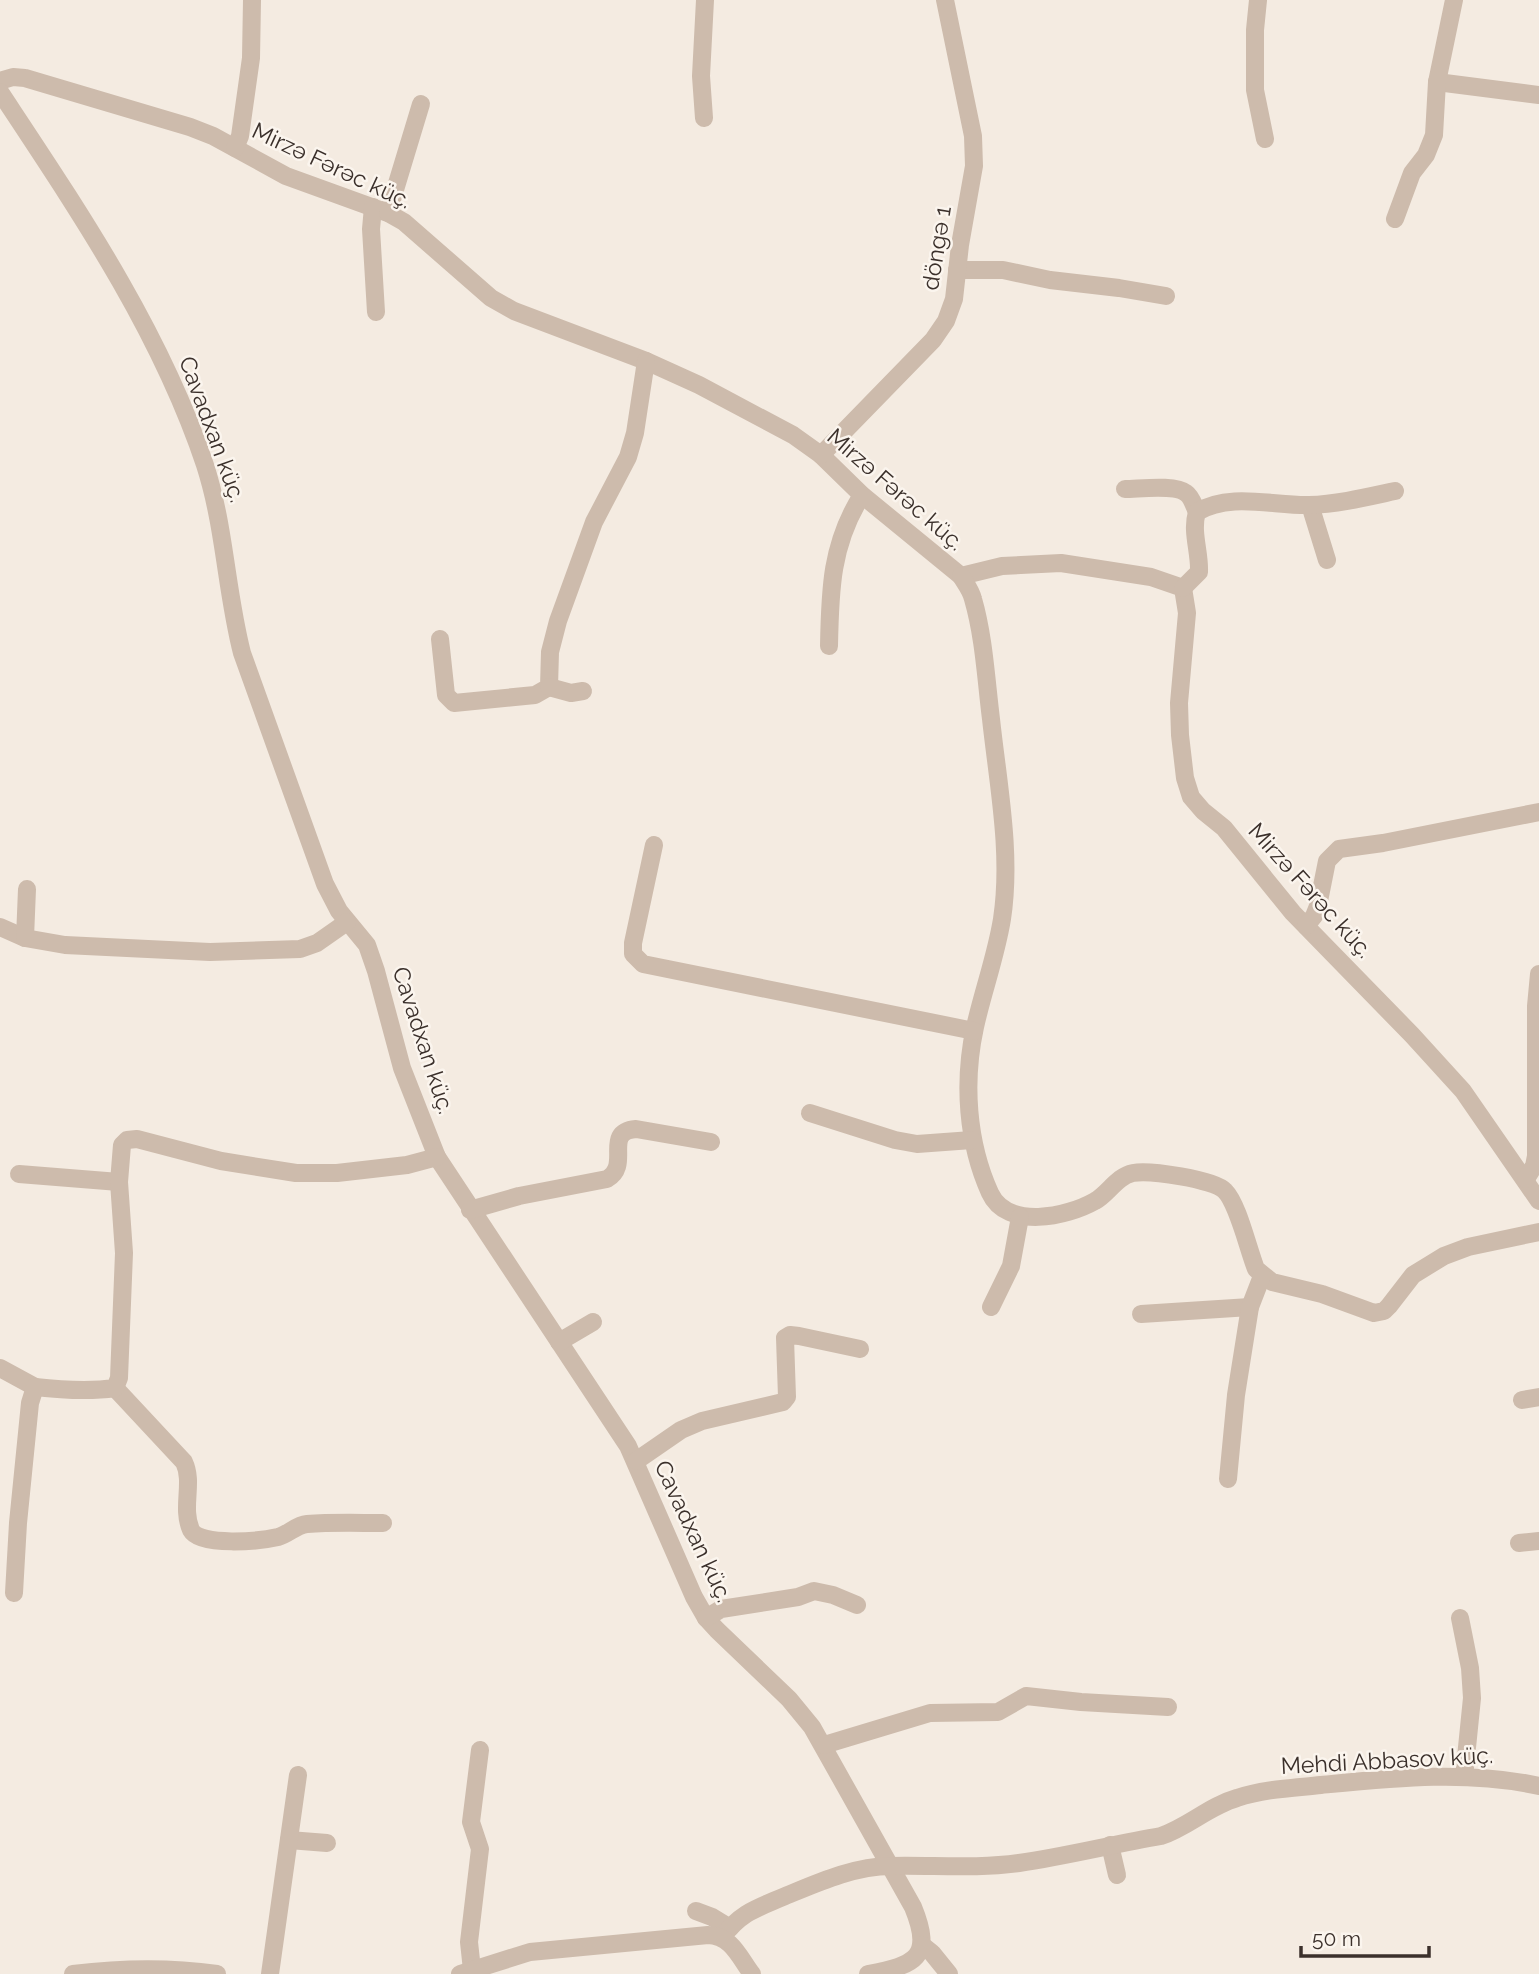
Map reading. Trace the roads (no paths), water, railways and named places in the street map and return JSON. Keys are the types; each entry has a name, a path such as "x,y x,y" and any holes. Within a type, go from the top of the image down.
{"street":[{"path":"235,148 240,136 251,58 252,0"},
{"path":"704,118 701,76 705,0"},
{"name":"döngə 1","path":"821,455 933,340 946,321 954,299 974,166 973,136 945,0"},
{"path":"1258,0 1255,90 1265,139"},
{"path":"1395,219 1412,173 1426,155 1434,135 1437,82 1454,0"},
{"name":"Mirzə Fərəc küç.","path":"0,81 13,77 25,78 190,127 286,176 381,210 404,222 491,298 514,311 646,361 738,404 793,435 821,455 862,495 961,576 1002,566 1045,562 1151,578 1183,588 1187,613 1180,735 1187,788 1196,804 1224,828 1306,926 1463,1091 1539,1201"},
{"path":"1437,82 1539,95"},
{"name":"Cavadxan küç.","path":"0,92 63,188 141,318 168,371 201,455 214,498 235,629 242,653 324,884 332,901 359,933 371,956 401,1068 437,1157 636,1461 694,1597 706,1618 789,1699 824,1745 913,1907 922,1934 922,1945"},
{"path":"376,312 371,229 381,210 421,104"},
{"path":"957,271 1003,270 1050,280 1166,296"},
{"path":"549,687 550,652 558,621 594,522 628,457 635,433 646,361"},
{"path":"1125,489 1185,491 1197,512 1195,531 1200,560 1199,572 1183,588"},
{"path":"1197,512 1208,506 1230,503 1310,505 1395,491"},
{"path":"829,646 831,584 837,551 845,523 862,495"},
{"path":"1310,505 1327,560"},
{"path":"961,576 972,595 982,644 1006,871 1002,920 974,1031 969,1109 972,1140 992,1196 1000,1206 1020,1217 1062,1213 1097,1200 1124,1176 1132,1173 1206,1182 1224,1190 1231,1199 1256,1269 1262,1276 1286,1287 1322,1294 1374,1313 1384,1311 1413,1275 1444,1256 1468,1247 1539,1232"},
{"path":"440,639 446,695 454,703 535,695 549,687 571,693 583,691"},
{"path":"1306,926 1318,906 1326,861 1339,849 1383,843 1539,812"},
{"path":"654,845 633,943 634,954 643,964 974,1031"},
{"path":"25,938 27,889"},
{"path":"0,927 25,938 65,945 196,951 286,951 317,943 347,922"},
{"path":"1526,1179 1532,1172 1536,1156 1536,1006 1539,974"},
{"path":"810,1113 895,1140 917,1144 972,1140"},
{"path":"470,1210 519,1196 607,1180 618,1169 618,1139 621,1133 628,1130 636,1129 711,1142"},
{"path":"115,1388 121,1362 124,1252 119,1182 122,1145 127,1140 137,1139 221,1161 304,1173 337,1173 407,1165 437,1157"},
{"path":"19,1174 119,1182"},
{"path":"991,1307 1011,1266 1020,1217"},
{"path":"1228,1479 1233,1418 1250,1307 1262,1276"},
{"path":"1141,1314 1250,1307"},
{"path":"559,1342 593,1322"},
{"path":"636,1461 681,1430 702,1421 783,1402 787,1397 785,1338 790,1335 860,1349"},
{"path":"0,1368 35,1387 65,1391 115,1388"},
{"path":"14,1593 30,1403 35,1387"},
{"path":"115,1388 184,1462 190,1474 187,1511 192,1531 200,1539 213,1542 278,1537 306,1524 383,1523"},
{"path":"1518,1543 1539,1541"},
{"path":"706,1618 721,1609 798,1597 814,1591 857,1605"},
{"path":"1460,1618 1470,1668 1472,1698 1464,1777"},
{"path":"824,1745 930,1713 998,1712 1026,1696 1168,1707"},
{"path":"480,1750 471,1822 480,1849 466,1972 530,1952 726,1932"},
{"path":"270,1974 298,1775"},
{"name":"Mehdi Abbasov küç.","path":"726,1932 747,1912 822,1881 864,1869 1018,1863 1110,1846 1178,1830 1217,1805 1257,1792 1362,1781 1464,1777 1505,1779 1539,1786"},
{"path":"289,1840 327,1843"},
{"path":"1110,1846 1117,1875"},
{"path":"695,1911 712,1916 726,1932 741,1966 752,1974"},
{"path":"868,1974 911,1962 922,1945 949,1974"},
{"path":"73,1974 136,1968 217,1974"}]}
